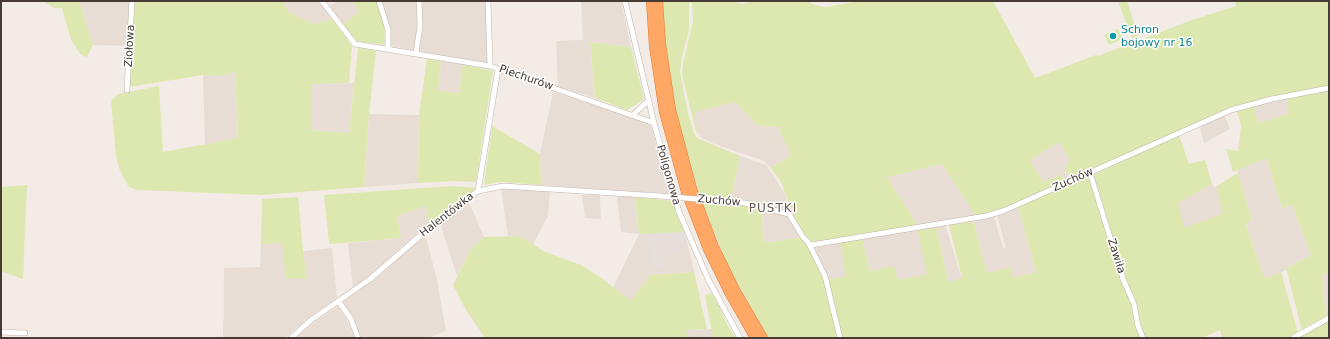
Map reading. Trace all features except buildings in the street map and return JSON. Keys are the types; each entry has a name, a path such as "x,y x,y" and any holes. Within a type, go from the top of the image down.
{"highway":[{"path":"651,1 654,46 664,112 672,148 686,192 708,249 729,292 755,338"},
{"path":"658,1 661,45 671,110 692,189 714,247 735,290 763,338"}],"street":[{"name":"Ziołowa","path":"127,90 132,1"},
{"name":"Piechurów","path":"322,1 356,44 490,66 633,114 654,123"},
{"path":"379,1 388,30 388,49"},
{"path":"416,53 420,26 419,1"},
{"path":"488,1 490,66"},
{"name":"Poligonowa","path":"625,1 654,123 679,212 708,279 740,338"},
{"path":"478,191 498,69"},
{"name":"Zuchów","path":"809,244 917,228 994,214 1231,110 1265,100 1329,88"},
{"path":"633,114 649,100"},
{"name":"Zawiła","path":"1090,173 1123,279 1134,304 1138,326 1143,338"},
{"name":"Halentówka","path":"291,338 311,320 370,279 436,223 478,191 503,186 660,196"},
{"name":"Zuchów","path":"660,196 745,203 789,214 809,244 825,276 840,338"},
{"path":"339,302 351,320 358,338"},
{"path":"1293,338 1329,318"},
{"path":"1,332 25,333"}],"shaded area":[{"path":"79,1 130,1 127,46 93,45"},
{"path":"282,1 318,1 332,19 314,24 289,12"},
{"path":"337,1 353,1 359,12 343,24 330,6"},
{"path":"376,1 486,1 488,63 384,45 385,24"},
{"path":"581,1 621,1 631,47 590,42 595,98 558,87 556,41 583,40"},
{"path":"441,60 463,64 459,93 438,91"},
{"path":"235,72 238,138 205,144 203,75 221,76"},
{"path":"354,83 349,133 311,130 311,84"},
{"path":"553,92 644,120 651,125 671,194 541,185 540,154"},
{"path":"1286,97 1289,114 1258,123 1254,104"},
{"path":"735,102 758,126 778,127 791,155 771,168 764,161 712,143 700,137 693,112"},
{"path":"369,114 419,115 418,183 364,187"},
{"path":"1224,114 1230,129 1204,143 1200,128 1202,125"},
{"path":"1059,142 1070,160 1064,170 1070,178 1065,180 1061,175 1043,182 1030,160"},
{"path":"740,156 766,165 785,194 788,205 787,211 749,202 747,200 731,198"},
{"path":"1266,158 1282,208 1292,205 1311,255 1289,266 1287,270 1266,278 1263,275 1246,223 1252,220 1237,170"},
{"path":"942,164 976,216 918,226 887,177"},
{"path":"1212,184 1214,187 1217,186 1223,214 1184,229 1177,203"},
{"path":"501,189 550,191 548,216 533,245 520,236 508,236"},
{"path":"582,195 600,195 601,219 585,218"},
{"path":"617,197 635,197 639,234 621,232"},
{"path":"469,202 484,237 471,249 457,276 440,224"},
{"path":"426,206 429,223 367,279 353,288 348,243 401,238 397,216"},
{"path":"1018,207 1036,272 1013,278 987,273 973,219 991,216 994,217 1003,248 1006,248 997,215"},
{"path":"763,208 787,215 802,237 765,243 762,229"},
{"path":"945,224 962,279 948,282 936,225"},
{"path":"917,229 928,274 898,280 870,271 862,238"},
{"path":"685,232 694,272 650,275 631,302 613,287 639,234"},
{"path":"685,232 687,245 667,255 665,267 652,268 649,233"},
{"path":"425,234 437,280 446,331 427,338 360,338 353,318 343,302 372,281"},
{"path":"840,242 847,276 827,280 813,248"},
{"path":"282,243 306,279 303,251 332,248 337,298 309,317 285,338 223,338 224,268 260,267 261,244"},
{"path":"1329,274 1329,316 1326,318 1322,275"},
{"path":"338,306 347,320 355,338 296,338 313,323"},
{"path":"712,329 713,338 687,338 685,330"}],"green space":[{"path":"43,1 79,1 93,45 87,57 81,55 71,40 62,8 54,8"},
{"path":"135,1 282,1 289,12 314,24 332,19 352,46 349,83 311,84 311,130 349,133 358,48 376,51 369,114 364,187 261,195 137,190 128,186 119,168 116,156 111,101 118,94 159,86 163,152 238,138 235,72 221,76 203,75 129,87"},
{"path":"353,1 376,1 385,24 384,45 357,41 343,24 359,12"},
{"path":"662,1 689,1 689,30 682,56 680,72 688,114 697,138 740,156 731,198 699,196 688,162 675,107 666,49"},
{"path":"692,1 730,1 742,4 753,1 806,1 815,5 826,7 860,1 993,1 1035,78 1192,20 1236,6 1235,3 1239,1 1329,1 1329,87 1271,97 1244,104 1191,125 1072,179 1064,170 1070,160 1059,142 1030,160 1043,182 1061,175 1065,180 1064,182 1002,210 986,214 976,216 942,164 887,177 918,226 811,243 805,237 793,215 782,184 771,168 791,155 778,127 758,126 735,102 694,112 698,134 696,131 682,75 683,64 693,21"},
{"path":"1118,1 1127,1 1139,39 1133,41"},
{"path":"1118,29 1123,39 1109,45 1104,35"},
{"path":"590,42 631,47 644,99 627,110 595,98"},
{"path":"427,58 441,60 438,91 459,93 463,64 493,71 476,182 454,181 418,183 419,115"},
{"path":"1329,90 1329,274 1322,275 1326,318 1302,330 1286,268 1311,255 1292,205 1282,208 1266,158 1233,172 1226,149 1238,151 1241,125 1236,109 1254,104 1258,123 1289,114 1286,97"},
{"path":"492,126 540,154 541,185 501,182 484,185"},
{"path":"1179,135 1189,164 1205,160 1212,184 1178,203 1184,228 1222,214 1217,186 1238,173 1252,220 1246,224 1263,275 1266,278 1281,272 1298,333 1288,338 1222,338 1220,330 1202,338 1144,338 1093,175"},
{"path":"1086,176 1089,177 1131,299 1142,338 841,338 827,280 846,276 840,242 862,238 870,271 894,266 898,280 927,274 917,229 936,225 948,282 962,278 949,225 973,219 987,273 1010,267 1014,278 1036,272 1018,207"},
{"path":"27,185 23,279 1,271 1,187"},
{"path":"453,186 476,188 475,191 429,223 426,206 397,216 401,238 329,244 324,195"},
{"path":"298,197 307,279 286,278 282,243 261,244 262,199"},
{"path":"635,197 673,201 685,232 639,234"},
{"path":"702,202 735,204 763,208 762,229 765,243 802,237 822,271 839,338 768,338 729,268"},
{"path":"520,236 543,251 581,265 603,279 631,301 650,275 694,272 707,329 686,330 687,338 485,338 466,310 453,285 471,249 484,237"},
{"path":"713,293 735,338 713,338 705,295"},
{"path":"1329,319 1329,338 1296,338"}],"place":[{"name":"Schron bojowy nr 16","path":"1113,36"}],"district":[{"name":"PUSTKI","path":"773,209"}]}
